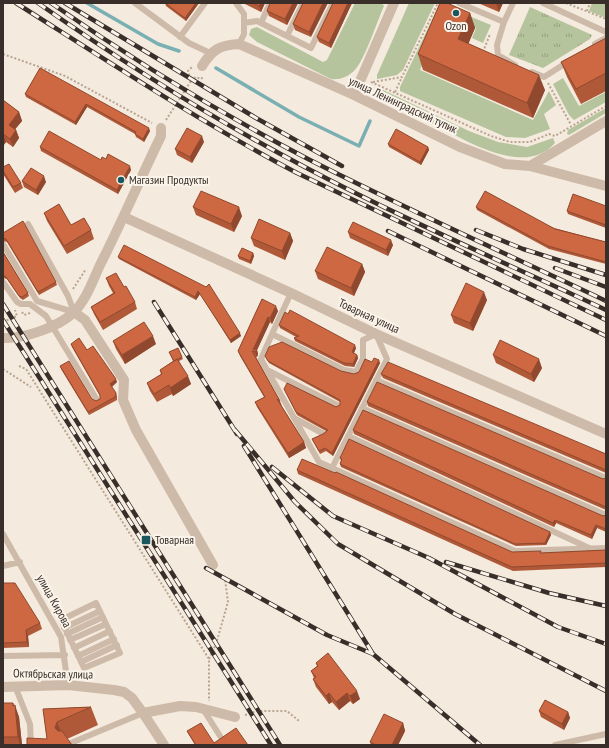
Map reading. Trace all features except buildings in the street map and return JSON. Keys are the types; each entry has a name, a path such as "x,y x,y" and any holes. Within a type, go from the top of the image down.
{"street":[{"path":"354,96 394,3"},
{"path":"202,66 210,53 225,44 239,44"},
{"name":"улица Ленинградский тупик","path":"239,44 354,96 460,147 505,164 530,166 606,186"},
{"path":"530,166 606,122"},
{"path":"3,338 13,338 53,326 74,312 86,293 124,217 162,136 161,128"},
{"name":"Товарная улица","path":"124,217 291,293 376,334 606,434"},
{"path":"74,312 85,320 124,380 123,400 136,430 213,565"},
{"name":"Октябрьская улица","path":"3,687 68,685 124,692 132,698 143,712 164,745"},
{"path":"143,712 180,706 206,709 235,717"}],"lane":[{"path":"135,3 180,37 210,53"},
{"path":"180,37 205,3"},
{"path":"236,3 244,14 244,34 239,44"},
{"path":"261,23 270,3"},
{"path":"287,36 303,3"},
{"path":"244,23 257,21 311,48 333,3"},
{"path":"459,3 504,22"},
{"path":"513,3 504,22 497,44 498,55 518,67 544,77 576,56"},
{"path":"543,3 606,32"},
{"path":"588,49 606,38"},
{"path":"28,224 68,296 74,312"},
{"path":"3,244 37,301 74,312"},
{"path":"3,282 17,302 21,304 30,304 46,316 97,400"},
{"path":"291,293 261,359 319,462 515,551 606,548"},
{"path":"272,334 344,370 356,372 363,359 362,340 376,334 387,358 332,468"},
{"path":"267,370 337,405"},
{"path":"376,380 606,478"},
{"path":"362,408 606,515"},
{"path":"293,418 322,433"},
{"path":"348,436 590,549"},
{"name":"улица Кирова","path":"3,534 66,635 65,657 68,685"},
{"path":"3,566 20,562"},
{"path":"96,604 101,614 120,652 84,668 66,635 61,620 96,604"},
{"path":"66,635 101,614"},
{"path":"66,635 106,624"},
{"path":"76,653 110,631"},
{"path":"3,656 65,657 114,639"},
{"path":"16,686 30,724 31,745"},
{"path":"206,709 220,736"},
{"path":"66,745 143,712"},
{"path":"555,745 606,734"}],"path":[{"path":"395,92 438,3"},
{"path":"566,3 606,19"},
{"path":"587,11 590,3"},
{"path":"3,54 65,76 161,128 191,81 188,71 192,67 202,66"},
{"path":"372,82 402,77"},
{"path":"362,78 491,136 516,143 530,142 549,134 555,136 606,106"},
{"path":"68,296 88,266"},
{"path":"3,322 17,316 15,310 18,307 24,315 38,310"},
{"path":"19,366 26,369 208,659"},
{"path":"3,369 31,387"},
{"path":"206,709 208,659 216,644 228,602 225,579"},
{"path":"235,717 250,715 257,711 288,711 299,721"}],"green space":[{"path":"355,3 382,3 384,6 358,66 351,73 340,78 331,79 257,42 249,35 251,29 257,27 323,62 327,60"},
{"path":"409,3 435,3 403,70 397,75 377,79 377,75"},
{"path":"592,3 606,4 606,18 589,11"},
{"path":"440,5 446,9 420,70 533,120 549,91 556,105 544,114 550,129 525,138 506,137 400,91 400,87"},
{"path":"530,7 592,35 590,39 543,68 509,55"},
{"path":"469,16 491,25 483,43 472,38 476,28 466,23"},
{"path":"563,78 579,106 606,92 606,102 574,120 569,115 553,84"},
{"path":"377,87 469,131 498,142 527,147 553,138 555,143 542,153 528,157 512,157 495,153 389,104 383,99"},
{"path":"606,108 606,113 569,135 567,134 568,130"}],"waterway":[{"path":"87,3 158,44 179,51"},
{"path":"216,68 299,117 359,146 370,121"}],"railway":[{"path":"16,3 190,112 297,173 606,320"},
{"path":"38,3 167,88 267,147 376,203 606,310"},
{"path":"51,3 113,45 177,85 308,159 382,196 606,301"},
{"path":"65,3 256,118 342,166"},
{"path":"476,230 523,249 606,275"},
{"path":"388,231 606,336"},
{"path":"555,268 606,287"},
{"path":"154,302 237,434"},
{"path":"3,304 280,745"},
{"path":"3,320 271,745"},
{"path":"235,430 295,502 338,544 455,614 606,691"},
{"path":"244,446 373,654"},
{"path":"272,467 333,516 429,558 558,627 606,644"},
{"path":"446,562 549,593 606,606"},
{"path":"206,568 327,635 373,654 480,745"}],"place":[{"name":"Ozon","path":"456,13"},
{"name":"Магазин Продукты","path":"121,180"},
{"name":"Товарная","path":"146,540"}]}
